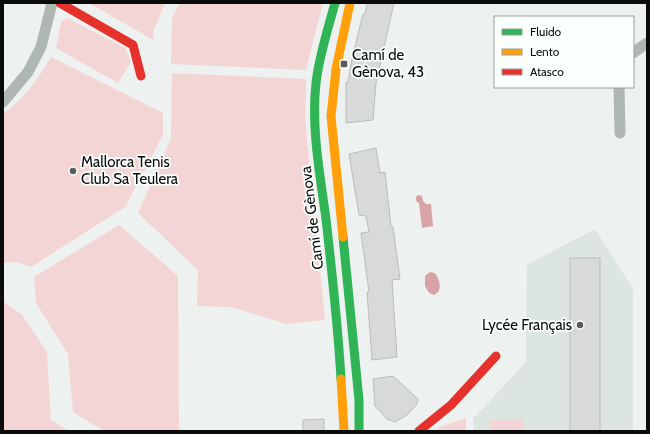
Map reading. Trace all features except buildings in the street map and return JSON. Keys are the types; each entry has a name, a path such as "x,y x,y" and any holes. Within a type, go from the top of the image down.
{"street":[{"path":"3,102 32,66 41,47 52,3"},
{"path":"60,3 133,45 141,76"},
{"name":"Camí de Gènova","path":"335,3 317,75 315,95 316,142 333,282 344,431"},
{"name":"Camí de Gènova","path":"350,3 336,69 331,116 359,400 359,431"},
{"path":"634,52 647,43"},
{"path":"619,88 620,133"},
{"path":"419,431 451,405 496,356"}],"shaded area":[{"path":"89,3 165,3 154,30 153,40"},
{"path":"180,3 323,3 306,70 171,64 172,18"},
{"path":"67,18 125,48 131,62 118,83 56,48 61,22"},
{"name":"Mallorca Tenis Club Sa Teulera","path":"51,57 163,113 163,135 125,207 31,267 17,262 3,263 3,114 18,102 30,88"},
{"path":"172,73 306,79 305,119 325,320 286,324 231,307 197,306 198,270 138,213 171,138"},
{"path":"418,195 422,196 423,201 426,204 431,204 433,226 422,228 419,203 416,201 416,197"},
{"path":"119,225 178,276 179,431 104,431 73,412 68,354 36,303 34,277"},
{"name":"Lycée Français","path":"595,229 633,289 633,431 474,431 473,419 526,362 527,265"},
{"path":"430,272 435,273 440,285 439,291 434,295 429,293 425,286 425,276"},
{"path":"3,301 22,315 47,352 51,420 69,431 3,431"},
{"path":"466,418 466,431 434,431 442,426"},
{"path":"490,419 524,419 524,431 490,431"}],"traffic: fast":[{"path":"335,3 317,73 315,134 335,299 341,379"},
{"path":"343,237 359,400 359,431"}],"traffic: slow":[{"path":"343,237 331,116 336,69 350,3"},
{"path":"341,379 344,431"}],"traffic: jam":[{"path":"60,3 133,45 141,76"},
{"path":"419,431 451,405 496,356"}],"place":[{"name":"Camí de Gènova, 43","path":"344,64"},
{"name":"Mallorca Tenis Club Sa Teulera","path":"73,171"},
{"name":"Lycée Français","path":"580,325"}]}
